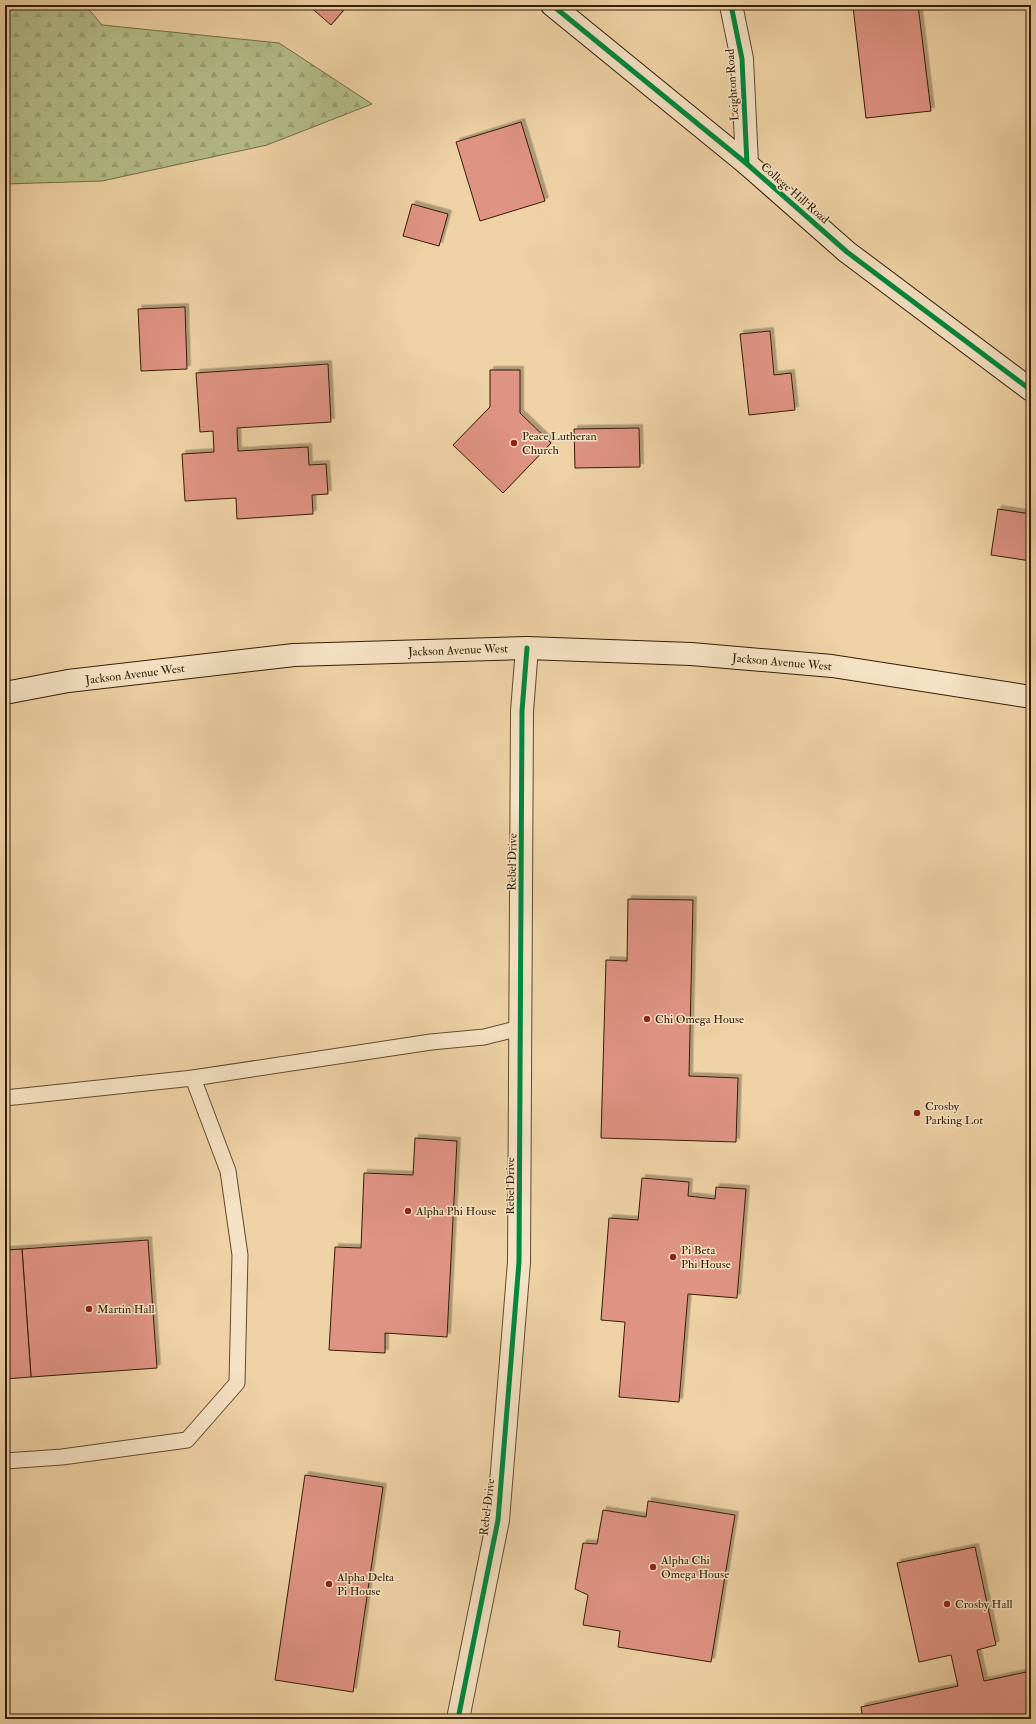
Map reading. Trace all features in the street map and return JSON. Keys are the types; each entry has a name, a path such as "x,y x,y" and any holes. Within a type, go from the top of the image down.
{"street":[{"name":"College Hill Road","path":"552,5 747,164 847,252 1031,390"},
{"name":"Leighton Road","path":"731,5 742,59 747,164"},
{"name":"Jackson Avenue West","path":"5,693 68,681 294,655 527,648 691,654 832,666 1031,697"},
{"name":"Rebel Drive","path":"458,1719 498,1520 519,1262 523,820 522,711 527,648"},
{"path":"1008,693 1031,683"}],"lane":[{"path":"5,1098 193,1078 431,1042 484,1037 520,1028"},
{"path":"5,1461 62,1457 187,1440 237,1383 240,1256 228,1171 193,1078"}],"green space":[{"path":"5,5 85,5 102,25 279,43 372,104 267,145 102,181 5,184"}],"building":[{"path":"308,5 348,5 331,25"},
{"path":"868,5 918,5 931,111 866,118 853,7"},
{"path":"521,122 545,201 480,221 456,142"},
{"path":"412,204 448,214 439,246 403,236"},
{"path":"185,307 187,369 141,371 138,309"},
{"path":"770,331 774,375 791,373 795,410 749,415 740,334"},
{"path":"328,364 331,422 237,428 238,451 308,447 309,465 326,464 328,494 312,495 313,514 237,519 236,498 185,501 182,454 214,452 213,431 200,432 196,373"},
{"path":"490,370 520,370 520,413 551,443 503,493 453,445 490,407"},
{"path":"639,428 640,467 575,468 574,429"},
{"path":"998,509 1031,514 1031,561 991,555"},
{"name":"Chi Omega House","path":"628,899 693,900 689,1076 738,1078 736,1142 601,1138 606,960 627,961"},
{"name":"Alpha Phi House","path":"415,1138 457,1141 447,1337 385,1333 385,1353 329,1350 335,1247 361,1248 364,1173 413,1175"},
{"name":"Pi Beta Phi House","path":"642,1178 689,1182 688,1196 715,1199 716,1187 746,1189 737,1298 688,1294 679,1402 619,1397 625,1322 601,1320 609,1218 638,1220"},
{"name":"Martin Hall","path":"148,1240 157,1368 31,1377 22,1249"},
{"path":"22,1249 31,1377 5,1379 5,1250"},
{"name":"Alpha Delta Pi House","path":"305,1475 383,1487 353,1692 275,1680"},
{"name":"Alpha Chi Omega House","path":"648,1501 735,1515 711,1662 618,1647 620,1631 583,1625 588,1595 575,1589 583,1543 597,1544 603,1510 646,1517"},
{"name":"Crosby Hall","path":"975,1547 996,1645 977,1650 984,1681 1031,1671 1031,1719 863,1719 861,1707 958,1686 951,1655 919,1662 897,1563"}],"cycle path":[{"path":"552,5 747,164 847,252 1031,390"},
{"path":"731,5 742,59 747,164"},
{"path":"458,1719 498,1520 519,1262 522,711 527,648"}],"place":[{"name":"Peace Lutheran Church","path":"514,443"},
{"name":"Chi Omega House","path":"647,1019"},
{"name":"Crosby Parking Lot","path":"917,1113"},
{"name":"Alpha Phi House","path":"408,1211"},
{"name":"Pi Beta Phi House","path":"673,1257"},
{"name":"Martin Hall","path":"89,1309"},
{"name":"Alpha Chi Omega House","path":"653,1567"},
{"name":"Alpha Delta Pi House","path":"329,1584"},
{"name":"Crosby Hall","path":"947,1604"}]}
